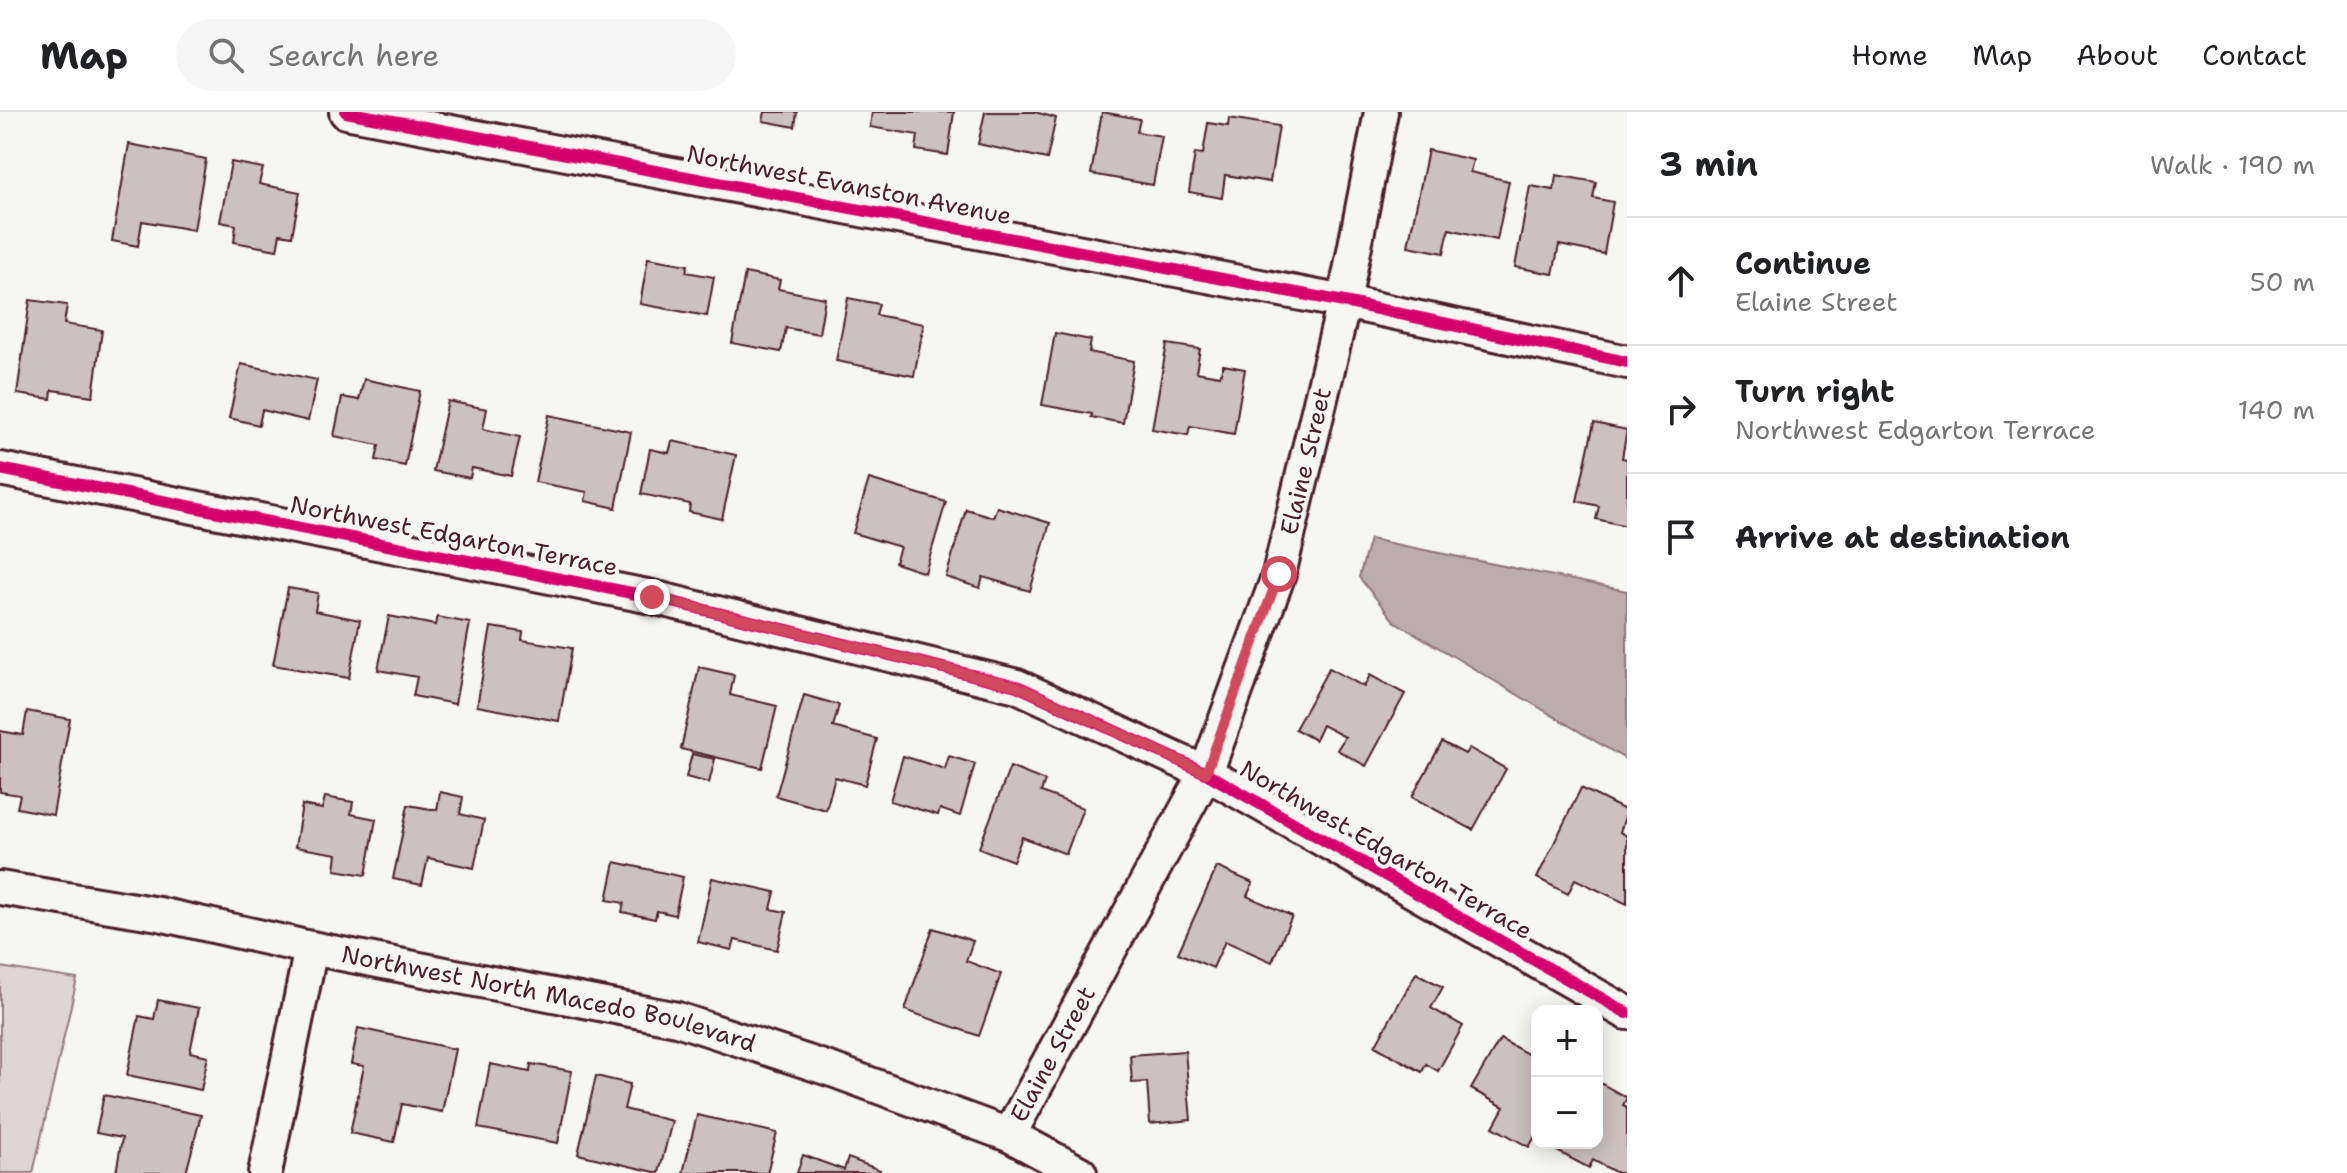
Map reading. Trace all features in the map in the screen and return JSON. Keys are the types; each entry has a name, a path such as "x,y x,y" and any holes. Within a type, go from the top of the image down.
{"street":[{"name":"Northwest Evanston Avenue","path":"346,112 1344,302 1627,362"},
{"name":"Elaine Street","path":"1009,1135 1206,773 1279,574 1344,302 1381,112"},
{"name":"Northwest Edgarton Terrace","path":"0,469 652,597 1017,686 1206,773 1627,1013"},
{"name":"Northwest North Macedo Boulevard","path":"0,888 159,914 311,948 677,1019 835,1071 1009,1135 1080,1173"},
{"path":"265,1173 311,948"}],"shaded area":[{"path":"1370,539 1627,591 1627,760 1394,621 1359,577"},
{"path":"0,967 77,979 33,1173 0,1173"}],"building":[{"path":"765,112 797,112 795,127 763,121"},
{"path":"872,112 954,112 948,155 916,150 918,135 870,127"},
{"path":"985,112 1035,112 1056,118 1047,159 978,144"},
{"path":"1102,112 1140,119 1137,132 1162,136 1153,185 1091,174"},
{"path":"1229,118 1279,126 1270,182 1225,175 1222,198 1189,192 1195,153 1203,154 1208,123 1228,126"},
{"path":"129,144 206,159 194,230 142,221 138,246 112,241"},
{"path":"1428,150 1473,160 1470,172 1509,181 1497,240 1449,229 1444,253 1408,246"},
{"path":"231,162 263,168 259,184 300,192 292,236 280,234 277,250 234,242 236,225 220,222"},
{"path":"1556,175 1596,182 1593,198 1613,202 1604,254 1559,245 1553,274 1515,267 1530,186 1554,190"},
{"path":"648,258 688,265 686,272 714,277 707,316 640,304"},
{"path":"745,273 780,280 778,289 825,298 819,334 786,328 781,352 732,343"},
{"path":"848,298 879,304 876,315 924,324 914,376 836,361"},
{"path":"30,300 67,305 64,324 102,330 93,396 52,390 51,399 17,394"},
{"path":"1055,333 1091,340 1089,352 1134,361 1123,423 1042,405"},
{"path":"1167,344 1200,349 1196,372 1220,376 1223,365 1245,369 1234,434 1190,426 1188,435 1152,429"},
{"path":"241,364 317,380 308,421 262,410 259,425 229,418"},
{"path":"364,379 420,391 405,466 376,460 379,445 334,436 342,397 359,400"},
{"path":"448,401 487,409 483,429 520,437 511,476 472,468 470,478 433,471"},
{"path":"549,415 631,432 616,508 585,501 587,492 535,482"},
{"path":"1594,423 1627,430 1622,458 1627,459 1627,526 1596,519 1599,506 1577,501"},
{"path":"672,441 736,455 722,519 689,512 690,504 641,494 650,449 669,453"},
{"path":"869,479 946,502 925,573 895,563 900,547 853,533"},
{"path":"997,507 1050,523 1030,591 983,577 980,588 946,577 966,509 993,517"},
{"path":"288,588 318,593 315,611 360,620 349,678 273,665"},
{"path":"389,616 435,625 437,617 470,623 455,704 413,696 417,677 378,670"},
{"path":"491,627 523,632 522,640 572,648 559,721 477,706"},
{"path":"699,667 734,675 730,695 777,706 762,768 681,749"},
{"path":"1329,668 1364,687 1370,675 1405,694 1366,766 1337,750 1345,737 1322,725 1315,740 1295,729"},
{"path":"804,695 839,705 833,727 877,739 865,785 835,777 826,810 776,796"},
{"path":"27,711 70,719 53,815 17,808 20,795 0,792 0,731 23,735"},
{"path":"1442,742 1465,754 1469,748 1506,769 1473,830 1412,797"},
{"path":"692,754 715,759 709,783 686,777"},
{"path":"903,756 945,769 949,756 975,764 960,816 940,809 938,815 890,801"},
{"path":"1010,767 1045,781 1041,792 1083,808 1066,854 1022,837 1013,861 979,848"},
{"path":"1581,788 1627,811 1620,832 1627,836 1627,904 1575,879 1568,894 1537,878"},
{"path":"440,792 463,797 460,814 484,820 474,868 428,858 422,885 393,879 408,805 437,810"},
{"path":"325,797 353,802 351,814 376,819 366,875 335,870 337,854 295,847 302,805 322,809"},
{"path":"615,862 683,877 675,915 657,911 655,919 622,912 624,903 607,900"},
{"path":"1217,867 1253,883 1247,896 1292,916 1272,962 1225,941 1213,968 1178,953"},
{"path":"712,878 775,892 771,909 786,912 777,950 735,940 732,950 698,942"},
{"path":"933,928 973,941 966,961 1001,974 979,1036 905,1010"},
{"path":"1416,973 1443,987 1431,1008 1463,1026 1438,1071 1426,1064 1422,1072 1375,1046"},
{"path":"158,1000 199,1008 190,1052 208,1056 201,1090 127,1075 139,1016 154,1019"},
{"path":"358,1028 455,1049 442,1112 402,1104 394,1142 350,1133 364,1066 351,1064"},
{"path":"1500,1039 1531,1056 1529,1147 1493,1127 1504,1107 1471,1089"},
{"path":"1185,1051 1191,1120 1150,1124 1147,1082 1132,1083 1130,1055"},
{"path":"490,1064 530,1072 531,1064 572,1071 558,1143 478,1128"},
{"path":"596,1076 630,1084 624,1109 672,1121 659,1173 578,1154"},
{"path":"1603,1084 1627,1098 1623,1105 1627,1107 1627,1173 1617,1173 1593,1160 1589,1168 1555,1150 1603,1149"},
{"path":"104,1095 201,1115 186,1173 116,1173 122,1138 96,1133"},
{"path":"697,1115 777,1133 767,1173 683,1173"},
{"path":"803,1155 844,1170 848,1158 880,1170 878,1173 797,1173"}],"cycle path":[{"path":"346,112 1344,302 1627,362"},
{"path":"0,469 652,597 1017,686 1206,773 1627,1013"}],"route":[{"path":"652,597 1017,686 1206,773 1279,574"}]}
